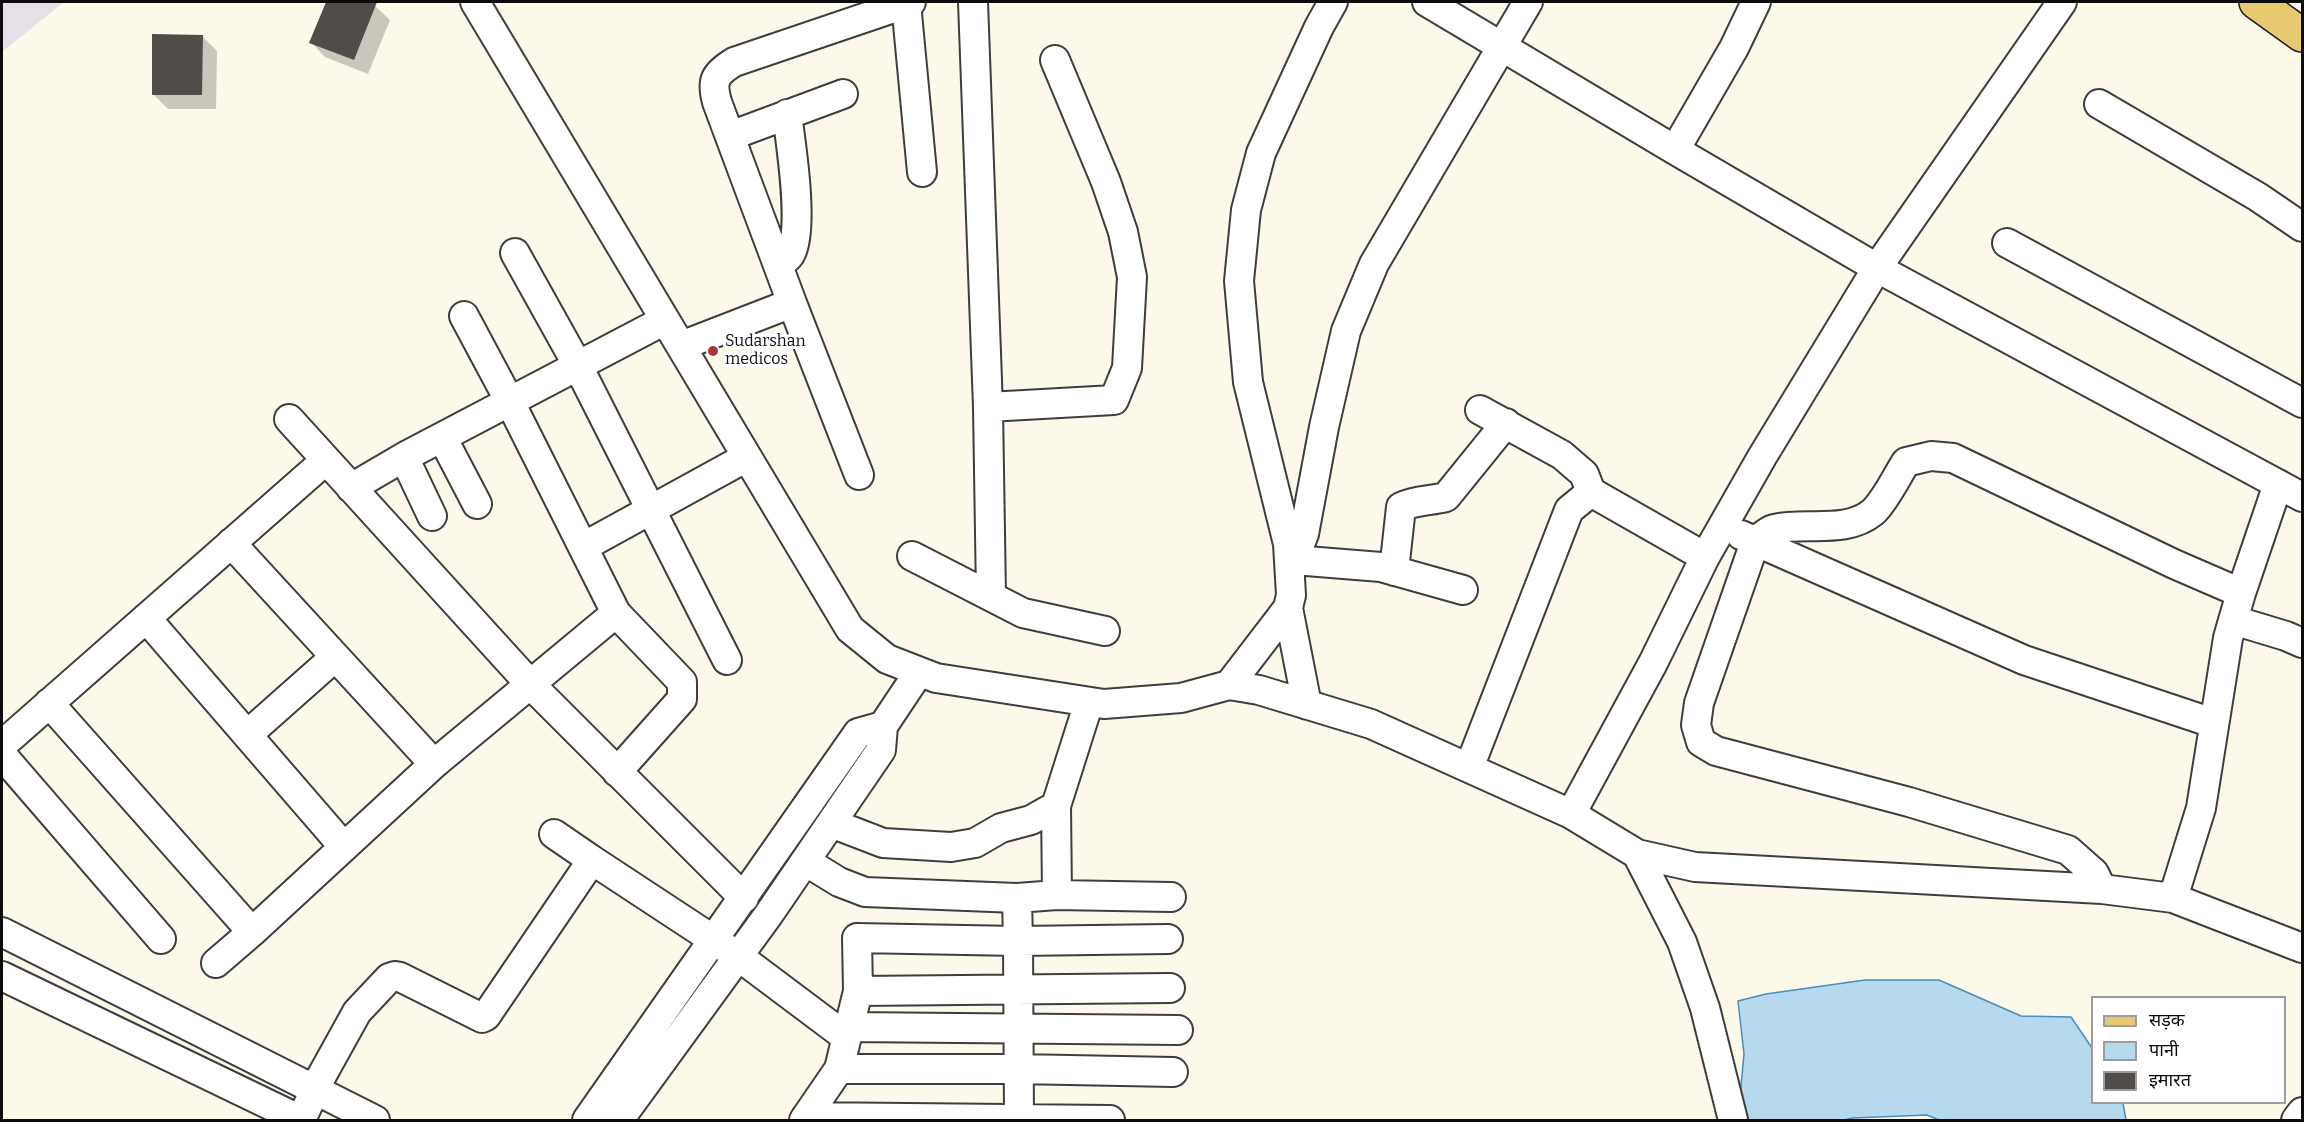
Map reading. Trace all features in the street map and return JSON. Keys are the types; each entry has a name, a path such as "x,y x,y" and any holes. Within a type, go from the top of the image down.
{"main road":[{"path":"2256,2 2302,35"}],"street":[{"path":"475,2 850,629 887,659 936,678 1104,704 1181,698 1229,685 1259,690 1371,724 1570,814 1636,854 1695,867 2102,889 2173,898 2302,948"},
{"path":"859,475 729,136 713,86 719,71 734,62 909,2 922,172"},
{"path":"974,2 988,407 991,596"},
{"path":"1307,705 1288,608 1292,566 1248,382 1239,281 1246,210 1261,153 1319,27 1333,2"},
{"path":"1427,2 1877,268 2290,490 2241,593 2233,620 2213,723 2200,808 2173,898"},
{"path":"1292,566 1304,534 1324,427 1346,331 1374,264 1528,2"},
{"path":"1675,150 1734,48 1756,2"},
{"path":"1570,814 1653,663 1705,557 1762,457 1877,268 2062,2"},
{"path":"988,407 1114,400 1127,368 1132,277 1123,232 1106,182 1055,60"},
{"path":"729,136 843,94"},
{"path":"2099,104 2258,197 2302,227"},
{"path":"778,265 791,255 797,225 793,159 787,114"},
{"path":"2007,243 2302,403"},
{"path":"514,253 578,366 726,660"},
{"path":"681,346 792,303"},
{"path":"464,316 616,613 682,682 682,699 617,772"},
{"path":"351,488 404,457 665,320"},
{"path":"1480,410 1575,465 1584,474 1591,492 1705,557"},
{"path":"289,419 530,684 744,898"},
{"path":"1394,571 1401,507 1410,502 1446,497 1506,423"},
{"path":"442,437 477,504"},
{"path":"2102,889 2094,873 2068,850 1909,802 1716,751 1701,742 1696,725 1700,703 1755,542 1772,529 1799,525 1834,526 1857,522 1874,511 1906,462 1931,456 1953,458 2174,564 2241,593"},
{"path":"404,457 432,516"},
{"path":"583,547 747,457"},
{"path":"2,745 326,460"},
{"path":"1469,768 1569,510 1591,492"},
{"path":"1722,527 2024,660 2213,723"},
{"path":"231,543 434,764"},
{"path":"912,556 1023,613 1105,631"},
{"path":"1292,566 1381,567 1463,590"},
{"path":"1229,685 1288,608"},
{"path":"216,963 434,764 616,613"},
{"path":"146,618 344,847"},
{"path":"2233,620 2302,643"},
{"path":"247,735 335,657"},
{"path":"619,1120 738,956 881,750 883,726 919,672"},
{"path":"1057,895 1056,806 1089,702"},
{"path":"50,703 252,932"},
{"path":"586,1120 715,940 858,733 883,726"},
{"path":"2,755 161,939"},
{"path":"831,823 883,843 951,848 975,843 1001,828 1030,820 1056,806"},
{"path":"554,834 715,940 848,1032 1178,1030"},
{"path":"1636,854 1682,942 1705,1008 1733,1120"},
{"path":"2,976 301,1120 357,1012 392,976 482,1018 486,1016 592,860"},
{"path":"805,861 839,882 865,892 1017,898 1057,895 1171,897"},
{"path":"805,1119 839,1069 858,991 857,889"},
{"path":"1017,898 1019,1119"},
{"path":"2,932 375,1120"},
{"path":"857,938 1018,941 1168,939"},
{"path":"858,991 1170,988"},
{"path":"839,1069 1173,1072"},
{"path":"2296,1120 2302,1112"},
{"path":"805,1119 1110,1120"}],"shaded area":[{"path":"2,2 64,2 2,52"}],"water":[{"path":"1865,980 1939,980 2021,1016 2071,1017 2091,1047 2091,1104 2123,1104 2126,1120 1939,1120 1927,1115 1843,1120 1745,1120 1738,1118 1744,1054 1738,1001 1766,994"}],"building":[{"path":"326,2 377,2 354,60 309,43"},
{"path":"152,34 203,35 202,95 152,95"}],"place":[{"name":"Sudarshan medicos","path":"713,351"}]}
